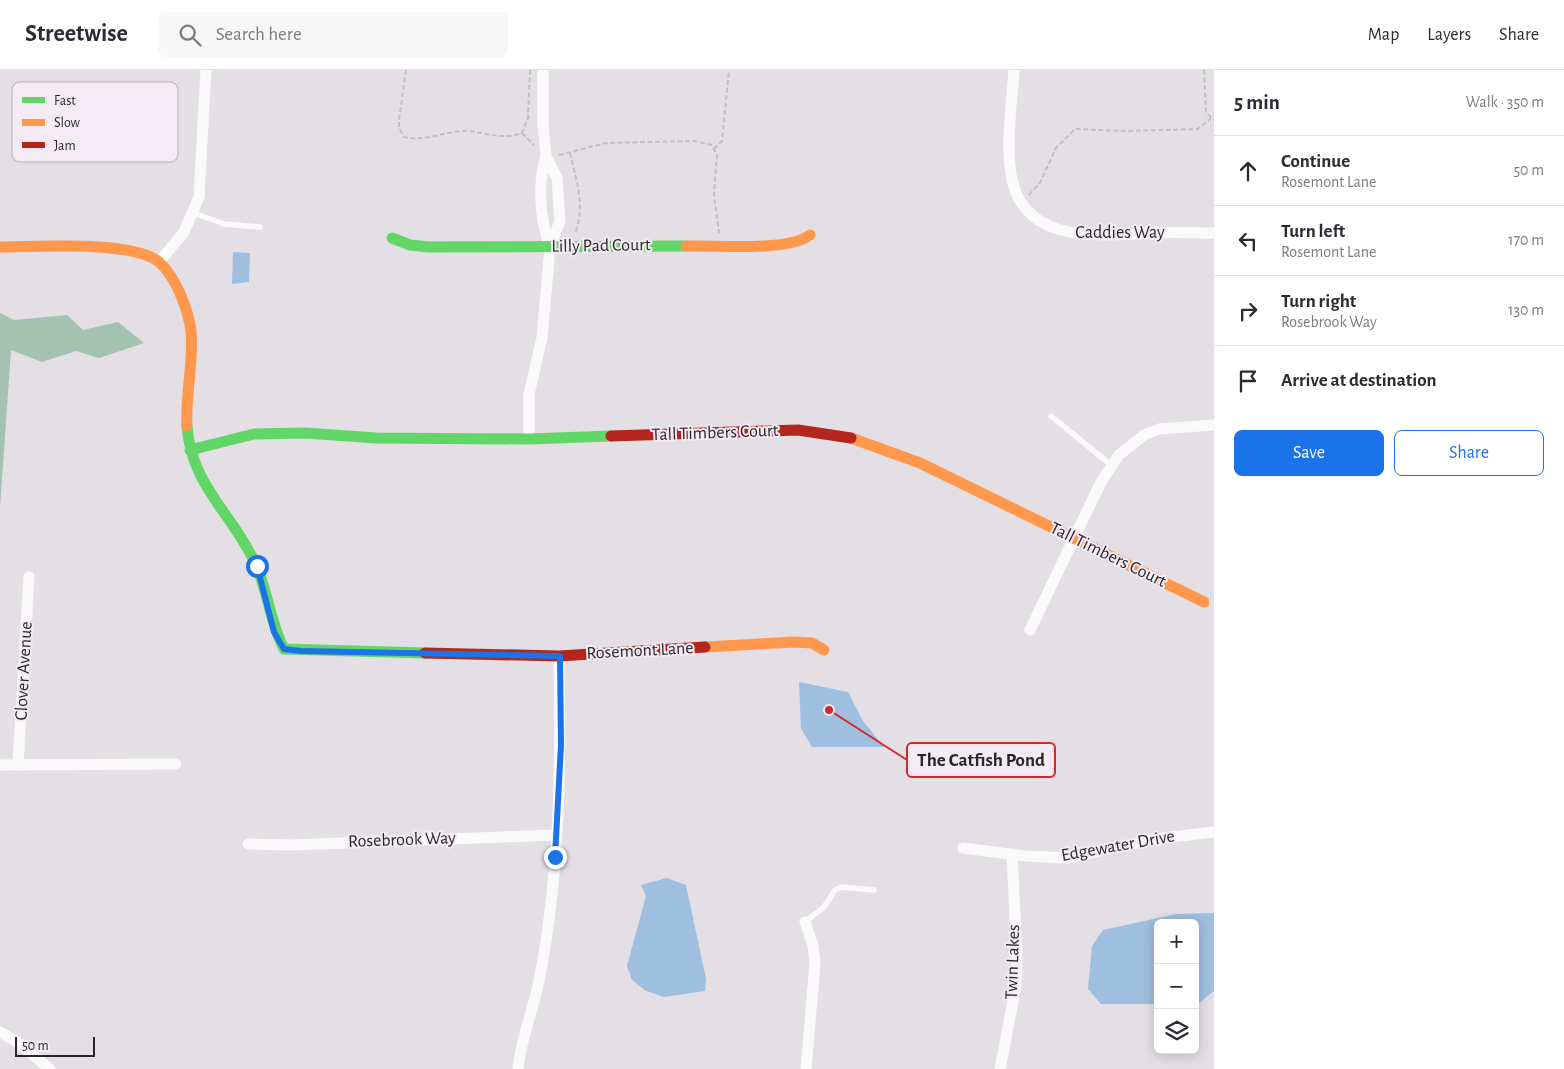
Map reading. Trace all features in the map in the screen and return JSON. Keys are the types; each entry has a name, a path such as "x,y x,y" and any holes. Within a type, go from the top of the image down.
{"street":[{"path":"0,247 110,249 130,252 159,262 184,232 194,213 199,197 206,70"},
{"path":"529,439 529,394 542,338 549,278 550,247 560,222 556,178 546,156 543,125 543,70"},
{"name":"Caddies Way","path":"1014,70 1010,166 1015,189 1026,210 1038,221 1052,228 1076,234 1214,233"},
{"path":"546,156 540,174 543,227 550,247"},
{"name":"Lilly Pad Court","path":"392,238 410,245 429,247 550,247 779,245 802,241 810,235"},
{"name":"Rosemont Lane","path":"159,262 180,293 189,316 192,342 186,407 190,450 201,481 238,532 257,566 274,632 284,649 301,651 560,656 795,642 812,643 824,650"},
{"path":"1030,630 1100,482 1111,465 1131,444 1152,432 1175,426 1214,424"},
{"name":"Tall Timbers Court","path":"190,450 254,434 296,433 376,438 529,439 758,430 798,430 842,435 920,462 1204,602"},
{"name":"Clover Avenue","path":"18,765 29,577"},
{"path":"518,1069 520,1050 539,981 550,903 561,745 560,656"},
{"path":"0,765 176,764"},
{"name":"Edgewater Drive","path":"963,848 1044,858 1076,857 1155,839 1214,832"},
{"name":"Rosebrook Way","path":"248,844 291,845 556,835"},
{"name":"Twin Lakes","path":"1000,1069 1016,986 1017,958 1012,854"},
{"path":"805,922 813,946 815,964 806,1069"},
{"path":"0,1032 36,1056 50,1069"}],"lane":[{"path":"194,213 224,224 260,227"},
{"path":"1051,416 1111,465"},
{"path":"805,922 824,907 835,890 841,886 874,890"}],"path":[{"path":"406,70 399,128 404,137 414,139 463,131 499,137 511,137 522,134 528,118 530,70"},
{"path":"714,149 722,141 729,70"},
{"path":"1026,210 1030,194 1040,183 1056,148 1075,129 1164,131 1198,129 1213,119 1206,112 1204,70"},
{"path":"546,156 570,153 606,143 695,141 712,145 717,154 714,194 721,245"},
{"path":"570,153 580,212 580,222 573,238"}],"green space":[{"path":"0,313 14,320 67,315 83,330 118,322 144,343 99,358 76,351 42,362 11,350 0,508"}],"water":[{"path":"233,252 250,253 249,282 232,284"},
{"path":"799,682 848,692 863,721 884,747 812,747 801,728"},
{"path":"667,878 686,885 706,979 705,991 664,997 646,991 632,980 627,966 646,896 641,885"},
{"path":"1214,913 1214,991 1199,1003 1199,919 1154,919 1154,1004 1101,1004 1088,989 1092,946 1103,930 1176,914"}],"traffic: fast":[{"path":"392,238 410,245 429,247 686,246"},
{"path":"187,426 190,447 196,466 215,499 247,547 256,565 275,628 284,649 425,653"},
{"path":"190,450 254,434 305,433 376,438 529,439 611,436"}],"traffic: slow":[{"path":"686,246 769,246 786,244 810,235"},
{"path":"0,247 83,246 128,250 146,255 159,262 176,285 187,313 191,331 192,343 187,426"},
{"path":"851,438 920,463 1204,602"},
{"path":"705,647 795,642 812,643 824,650"}],"traffic: jam":[{"path":"611,436 798,430 851,438"},
{"path":"425,653 559,656 705,647"}],"place":[{"name":"The Catfish Pond","path":"829,710"}],"route":[{"path":"257,566 269,605 274,632 284,649 301,651 560,656 561,745 555,857"}]}
